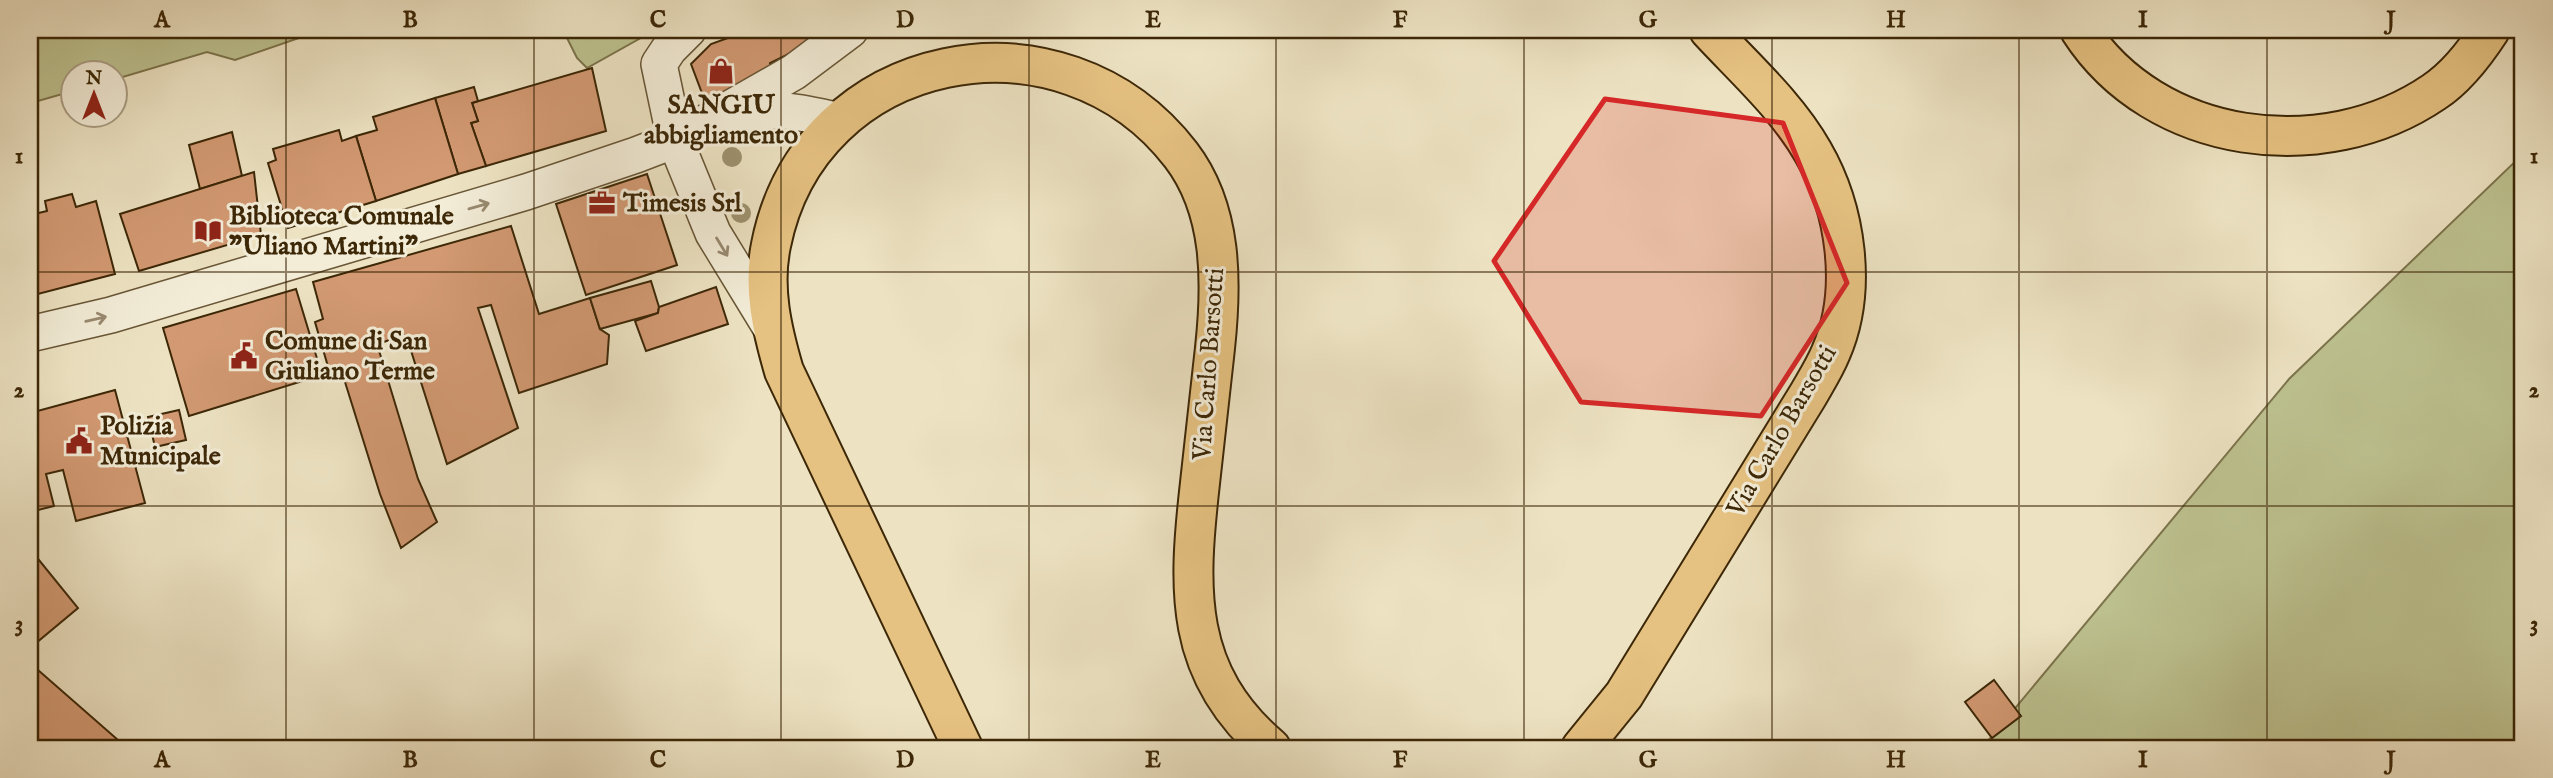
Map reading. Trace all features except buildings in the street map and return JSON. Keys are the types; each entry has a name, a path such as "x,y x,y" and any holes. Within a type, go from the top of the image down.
{"main road":[{"name":"Via Carlo Barsotti","path":"1581,748 1624,695 1808,395 1831,353 1842,313 1846,281 1844,249 1824,173 1790,119 1709,30"},
{"path":"2080,30 2119,74 2165,107 2207,124 2273,138 2313,138 2352,130 2400,112 2435,92 2454,75 2490,30"},
{"name":"Via Carlo Barsotti","path":"963,748 785,371 771,328 768,275 770,247 780,211 797,173 839,121 872,96 907,78 946,67 998,62 1066,72 1096,85 1142,115 1183,157 1201,190 1211,220 1219,263 1219,314 1195,524 1193,604 1198,639 1223,697 1237,716 1271,748"}],"street":[{"path":"688,30 669,48 660,64 689,132 713,233 771,328"},
{"path":"689,132 794,72 850,30"},
{"path":"30,334 111,315 527,192 689,132 767,109 793,110 839,121"}],"highlighted area":[{"path":"1605,99 1783,123 1847,283 1761,416 1581,402 1494,261"}],"green space":[{"path":"30,30 322,30 235,60 207,52 130,75 130,60 60,60 60,95 31,103"},
{"path":"563,30 655,30 587,68 577,58"},
{"path":"2523,154 2523,748 1982,748 2289,379"}],"place":[{"name":"SANGIU abbigliamento","path":"721,71"},
{"name":"Timesis Srl","path":"602,203"},
{"name":"Biblioteca Comunale \"Uliano Martini\"","path":"208,231"},
{"name":"Comune di San Giuliano Terme","path":"244,356"},
{"name":"Polizia Municipale","path":"79,441"}]}
